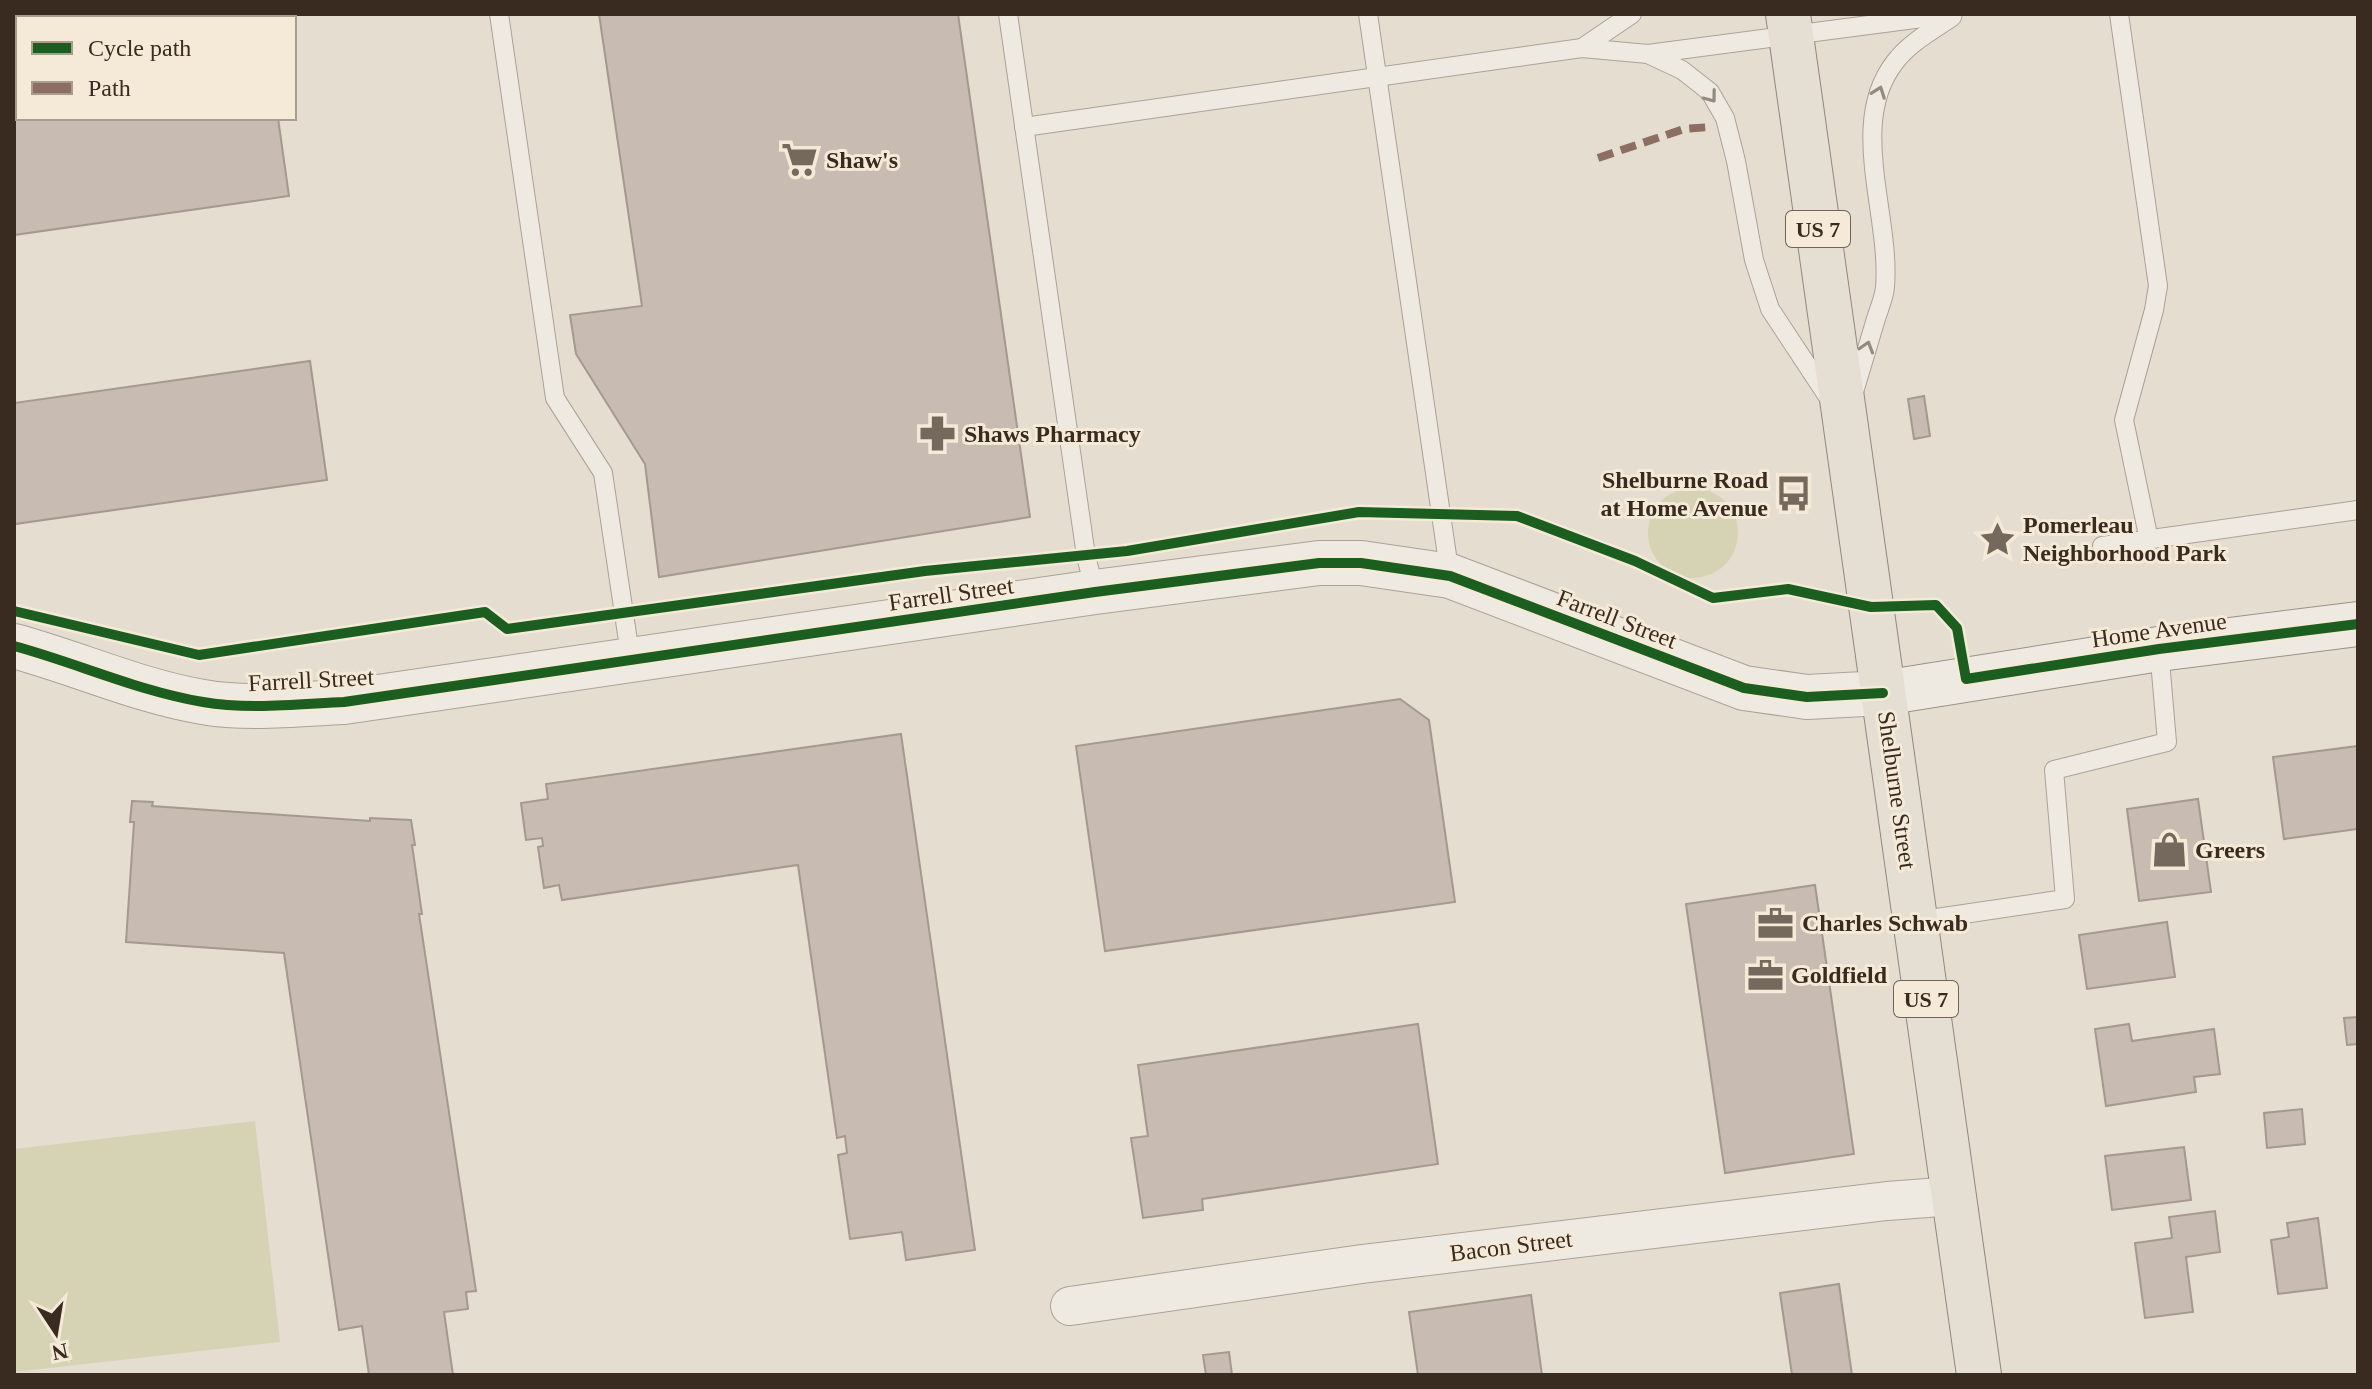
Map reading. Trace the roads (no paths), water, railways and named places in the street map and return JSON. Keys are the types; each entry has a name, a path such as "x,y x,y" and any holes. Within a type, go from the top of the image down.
{"main road":[{"name":"Shelburne Street","path":"1790,25 1979,1375"}],"street":[{"name":"Farrell Street","path":"14,646 146,688 205,703 275,705 344,702 1095,592 1319,563 1361,563 1450,576 1744,688 1807,697 1883,693"},
{"name":"Home Avenue","path":"1883,693 2159,649 2358,624"},
{"name":"Bacon Street","path":"1070,1306 1362,1264 1871,1203 1954,1196"}],"lane":[{"path":"499,14 555,398 603,473 631,661"},
{"path":"1008,14 1086,556 1095,592"},
{"path":"1368,14 1450,576"},
{"path":"1582,48 1632,14"},
{"path":"1024,127 1582,48 1648,54 1790,25 1955,14"},
{"path":"1845,422 1885,289 1884,240 1872,117 1879,87 1895,60 1955,14"},
{"path":"2119,14 2158,286 2124,420 2149,540"},
{"path":"1648,54 1682,70 1710,92 1725,118 1754,260 1770,309 1845,422"},
{"path":"2102,546 2358,510"},
{"path":"1916,921 2065,899 2054,770 2167,742 2159,649"}],"place":[{"name":"Shaw's","path":"800,160"},
{"name":"Shaws Pharmacy","path":"938,434"},
{"name":"Shelburne Road at Home Avenue","path":"1794,494"},
{"name":"Pomerleau Neighborhood Park","path":"1997,539"},
{"name":"Greers","path":"2169,850"},
{"name":"Charles Schwab","path":"1776,923"},
{"name":"Goldfield","path":"1765,975"}]}
